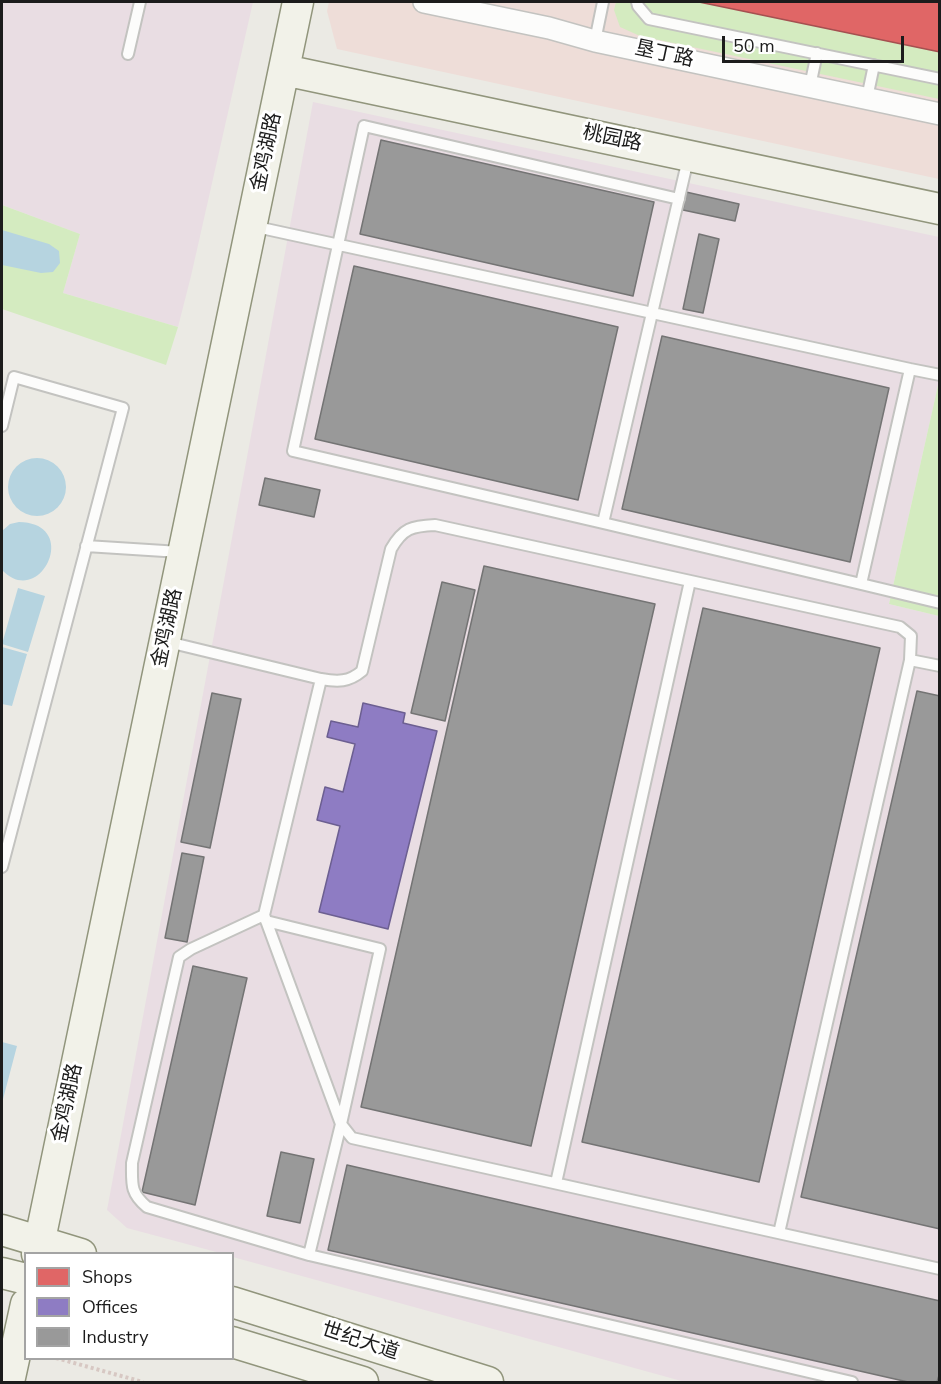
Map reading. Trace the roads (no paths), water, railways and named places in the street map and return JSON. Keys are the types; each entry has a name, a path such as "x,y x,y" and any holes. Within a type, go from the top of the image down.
{"street":[{"name":"金鸡湖路","path":"38,1247 298,2"},
{"name":"垦丁路","path":"424,2 499,13 595,41 939,114"},
{"name":"桃园路","path":"284,70 939,209"},
{"path":"2,1230 38,1247 69,1252"},
{"path":"2,1273 24,1278"},
{"name":"世纪大道","path":"234,1303 488,1383"},
{"path":"9,1383 24,1313"},
{"name":"世纪大道","path":"234,1343 363,1383"}],"lane":[{"path":"128,54 140,2"},
{"path":"595,41 603,2"},
{"path":"637,2 649,19 939,79"},
{"path":"810,86 816,53"},
{"path":"867,98 874,65"},
{"path":"679,199 364,126 293,451 939,603"},
{"path":"603,523 689,156"},
{"path":"252,225 939,375"},
{"path":"861,584 910,369"},
{"path":"2,426 14,377 123,408 2,867"},
{"path":"165,641 321,679 341,682 353,678 362,671 391,549 399,535 407,529 421,525 435,525 900,627 911,636 910,660 779,1233"},
{"path":"86,546 183,552"},
{"path":"556,1184 690,581"},
{"path":"910,660 939,666"},
{"path":"321,679 265,918 341,1124 352,1138 939,1269"},
{"path":"309,1255 380,950 265,918 191,949 179,957 132,1163 132,1185 135,1197 147,1207 309,1255 852,1383"}],"water":[{"path":"2,230 49,244 59,251 60,263 53,272 41,273 2,265"},
{"path":"37,458 48,460 61,471 66,487 64,498 53,511 37,516 26,514 13,503 8,487 10,476 21,463"},
{"path":"19,522 38,526 48,536 51,548 48,561 41,573 30,580 16,579 2,570 2,531 10,524"},
{"path":"18,588 45,596 28,652 2,644"},
{"path":"2,647 27,654 12,706 2,704"},
{"path":"2,1042 17,1046 2,1103"}]}
